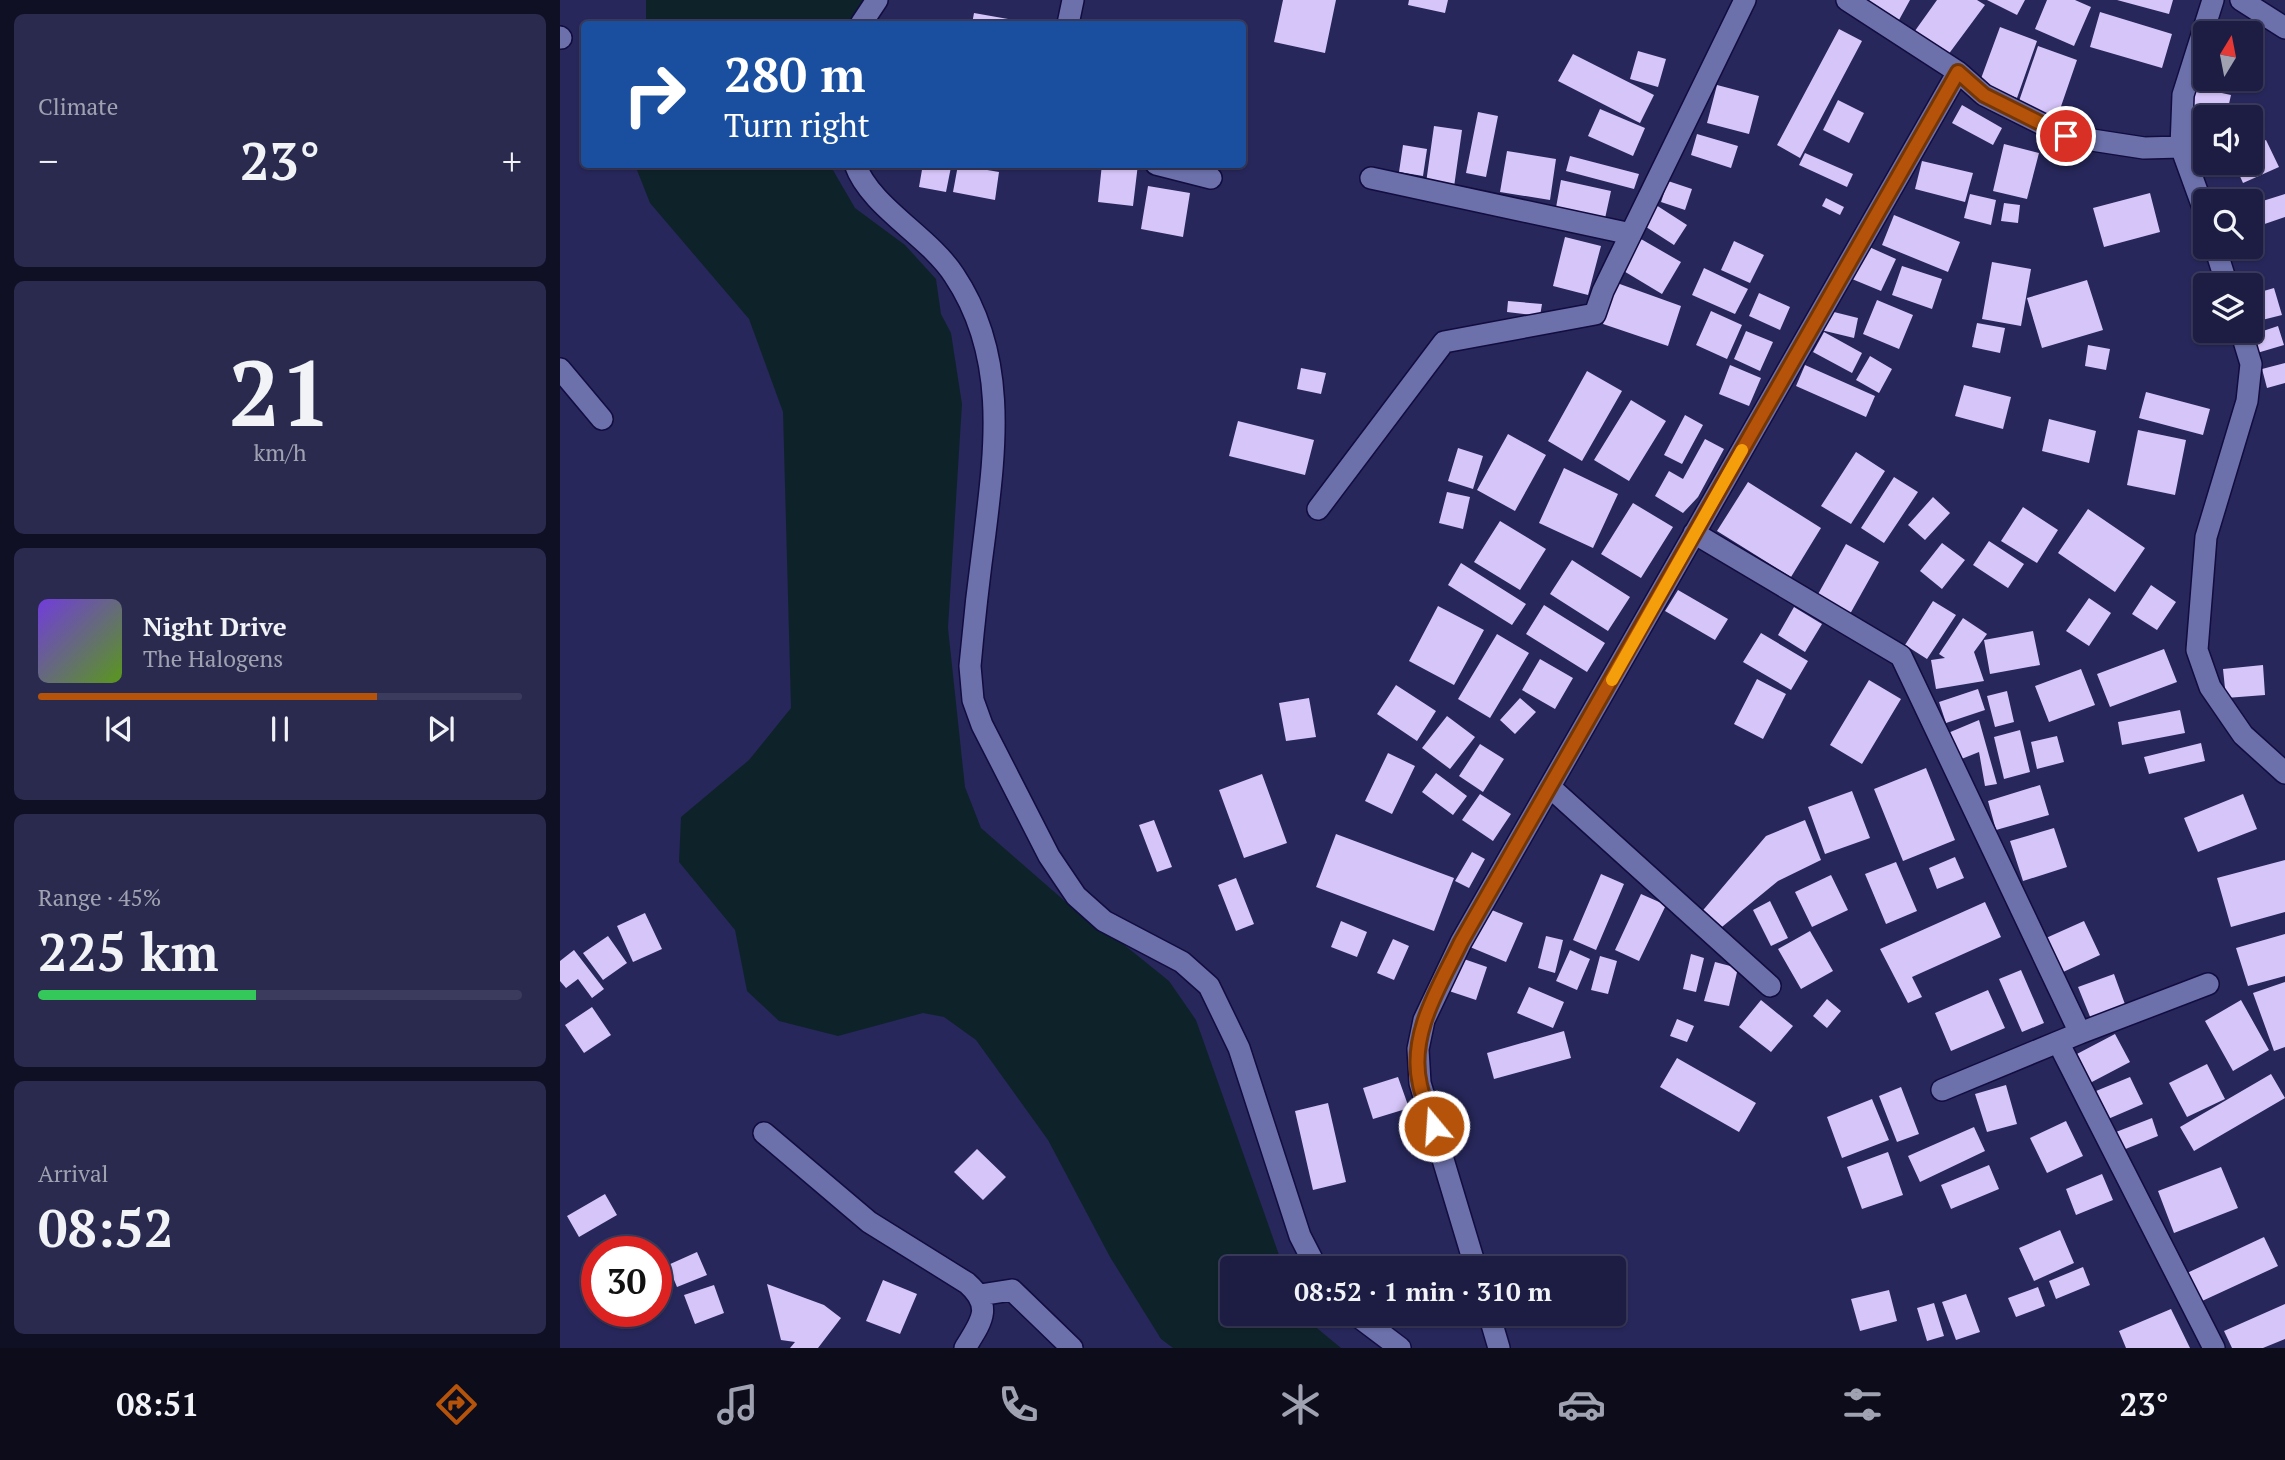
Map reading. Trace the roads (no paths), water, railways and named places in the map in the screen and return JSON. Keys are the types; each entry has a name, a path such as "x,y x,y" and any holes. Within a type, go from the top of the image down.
{"street":[{"path":"863,21 877,0"},
{"path":"1069,21 1073,0"},
{"path":"1318,509 1444,342 1595,314 1745,0"},
{"path":"1847,0 1958,72 1984,95 2066,136 2144,148 2182,148"},
{"path":"2197,189 2182,148 2183,95 2213,0"},
{"path":"2241,0 2285,28"},
{"path":"1472,1256 1420,1083 1418,1049 1424,1020 1461,942 1958,72"},
{"path":"857,168 872,192 922,238 953,273 972,307 989,358 995,405 995,445 970,666 974,700 982,725 1049,856 1076,896 1104,921 1182,962 1209,986 1239,1048 1300,1236 1310,1256"},
{"path":"1172,168 1211,178"},
{"path":"1371,178 1631,234"},
{"path":"2245,343 2251,364 2247,401 2206,537 2197,650 2210,687 2244,735 2285,773"},
{"path":"560,369 602,419"},
{"path":"1694,533 1901,656 2080,1033"},
{"path":"1551,788 1770,986"},
{"path":"1942,1090 2208,984"},
{"path":"2058,1042 2214,1348"},
{"path":"764,1133 869,1222 967,1283 980,1295 983,1310 980,1323 965,1348"},
{"path":"980,1295 1012,1290 1073,1348"},
{"path":"1371,1326 1400,1348"},
{"path":"1493,1326 1499,1348"}],"water":[{"path":"646,0 867,0 853,21 646,21"},
{"path":"636,168 832,168 855,208 905,245 936,279 941,314 951,333 962,404 948,628 965,787 981,828 1075,910 1112,935 1169,981 1196,1020 1279,1256 1220,1256 1220,1326 1314,1326 1341,1348 1173,1348 1161,1339 1110,1257 1048,1140 976,1040 944,1017 923,1013 838,1036 779,1021 747,991 735,930 679,862 681,817 749,760 791,708 783,412 749,319 650,203"}]}
